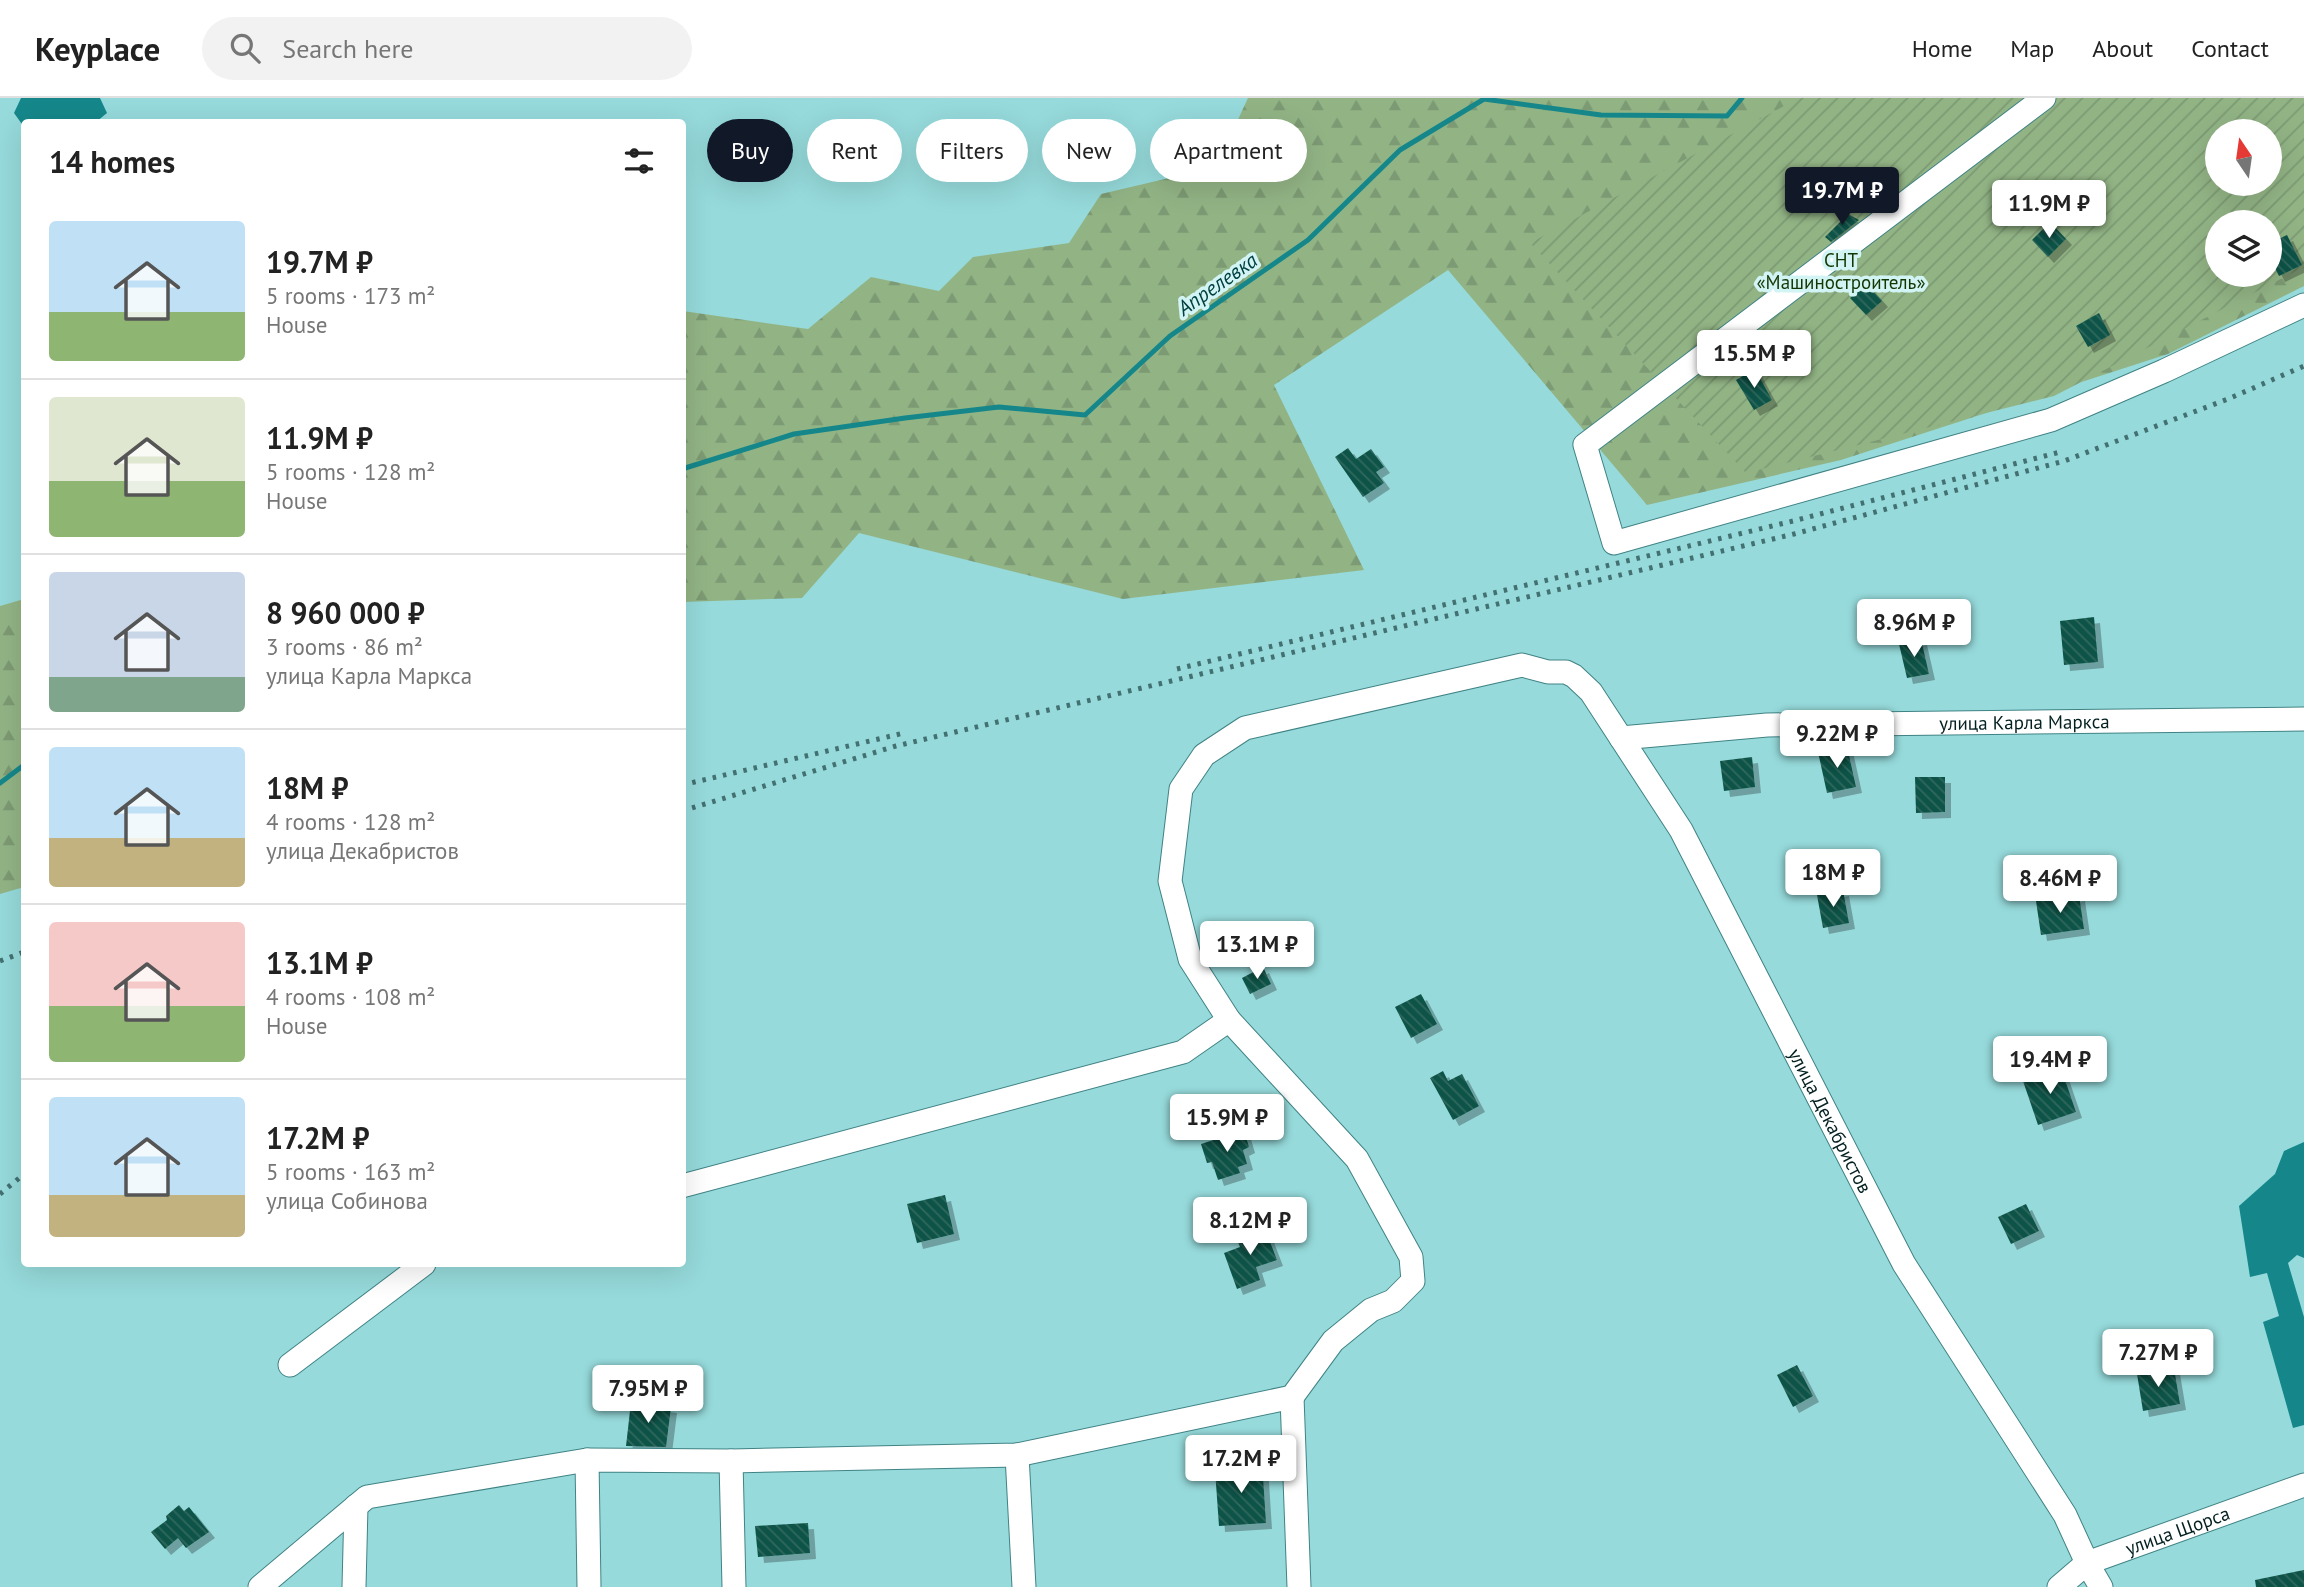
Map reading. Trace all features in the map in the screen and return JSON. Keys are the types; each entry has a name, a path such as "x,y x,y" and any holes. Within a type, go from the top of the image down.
{"street":[{"path":"2045,98 1586,445 1614,542 2051,420 2164,371 2304,305"},
{"name":"улица Декабристов","path":"1292,1397 1333,1341 1371,1310 1393,1301 1413,1281 1411,1256 1357,1159 1229,1020 1190,959 1170,881 1181,789 1204,755 1245,728 1522,665 1548,672 1566,672 1591,692 1681,830 1903,1264 2066,1515 2101,1587"},
{"name":"улица Карла Маркса","path":"1621,738 1767,725 2304,719"},
{"path":"686,1185 1183,1052 1229,1020"},
{"path":"290,1366 420,1267"},
{"path":"260,1587 367,1497 587,1460 731,1461 1017,1455 1292,1397 1299,1587"},
{"path":"1017,1455 1024,1587"},
{"path":"587,1460 589,1587"},
{"path":"731,1461 734,1587"},
{"name":"улица Щорса","path":"2059,1587 2087,1563 2304,1485"},
{"path":"354,1587 356,1506"}],"green space":[{"path":"1248,98 1920,98 2205,268 2205,287 2282,287 2282,257 2304,223 2304,286 2168,354 1841,460 1647,505 1448,270 1274,385 1364,570 1123,599 859,533 802,598 686,602 686,311 808,329 871,277 939,291 973,257 1069,243 1101,194 1152,182 1307,182 1307,119 1238,119"},
{"name":"СНТ «Машиностроитель»","path":"1799,98 2304,98 2304,267 2282,278 2282,210 2205,210 2205,287 2265,287 2054,396 1746,473 1530,243"},
{"path":"21,600 21,888 0,894 0,606"}],"water":[{"path":"21,98 100,98 107,113 100,119 21,119 21,123 14,113"},
{"path":"2304,1142 2304,1258 2297,1255 2288,1263 2304,1317 2304,1425 2293,1428 2263,1322 2279,1316 2267,1273 2250,1277 2239,1206 2275,1174 2284,1151"}],"building":[{"path":"1848,214 1859,220 1831,242 1825,237"},
{"path":"2050,222 2066,239 2048,257 2032,240"},
{"path":"2287,235 2302,265 2282,275 2282,237"},
{"path":"1867,284 1882,301 1866,315 1850,298"},
{"path":"2099,313 2110,335 2088,347 2076,326"},
{"path":"1755,369 1772,400 1754,410 1736,380"},
{"path":"1348,448 1356,459 1371,449 1384,467 1376,472 1384,483 1363,497 1335,457"},
{"path":"2094,617 2098,662 2064,665 2060,621"},
{"path":"1921,639 1929,674 1907,678 1899,644"},
{"path":"1847,746 1856,787 1827,793 1818,752"},
{"path":"1752,757 1755,787 1724,791 1720,761"},
{"path":"1915,777 1945,777 1945,812 1916,813"},
{"path":"1843,890 1849,923 1823,928 1817,895"},
{"path":"2079,895 2084,929 2041,935 2036,901"},
{"path":"1263,967 1271,984 1250,994 1242,978"},
{"path":"1421,994 1437,1024 1411,1038 1395,1007"},
{"path":"2061,1068 2076,1112 2038,1125 2023,1081"},
{"path":"1443,1071 1448,1081 1462,1074 1479,1106 1453,1120 1430,1078"},
{"path":"1244,1130 1249,1147 1243,1150 1247,1164 1238,1167 1240,1173 1218,1180 1212,1162 1207,1163 1201,1144"},
{"path":"945,1195 954,1234 917,1243 907,1204"},
{"path":"2026,1204 2039,1231 2011,1244 1998,1217"},
{"path":"1264,1226 1277,1260 1256,1267 1260,1280 1237,1289 1224,1253 1240,1247 1236,1237"},
{"path":"1797,1365 1813,1396 1793,1407 1777,1375"},
{"path":"2174,1368 2180,1404 2143,1411 2137,1374"},
{"path":"631,1402 671,1407 666,1447 626,1446"},
{"path":"1262,1461 1266,1523 1219,1526 1215,1470 1238,1469 1239,1463"},
{"path":"179,1505 184,1511 189,1507 209,1532 186,1548 178,1538 165,1549 151,1532 167,1520 166,1516"},
{"path":"808,1523 810,1553 758,1557 755,1526"},
{"path":"2304,1570 2304,1587 2256,1587 2255,1580"}],"waterway":[{"name":"Апрелевка","path":"686,468 794,434 905,418 999,407 1085,415 1170,336 1308,240 1400,150 1484,99 1601,115 1727,116 1742,98"},
{"name":"Апрелевка","path":"0,783 21,767"}],"railway":[{"path":"686,810 896,746 1794,534 2064,461 2228,399 2304,366"},
{"path":"1177,669 1793,521 2064,451"},
{"path":"686,784 904,733"},
{"path":"0,961 21,953"},
{"path":"0,1194 21,1176"}]}
